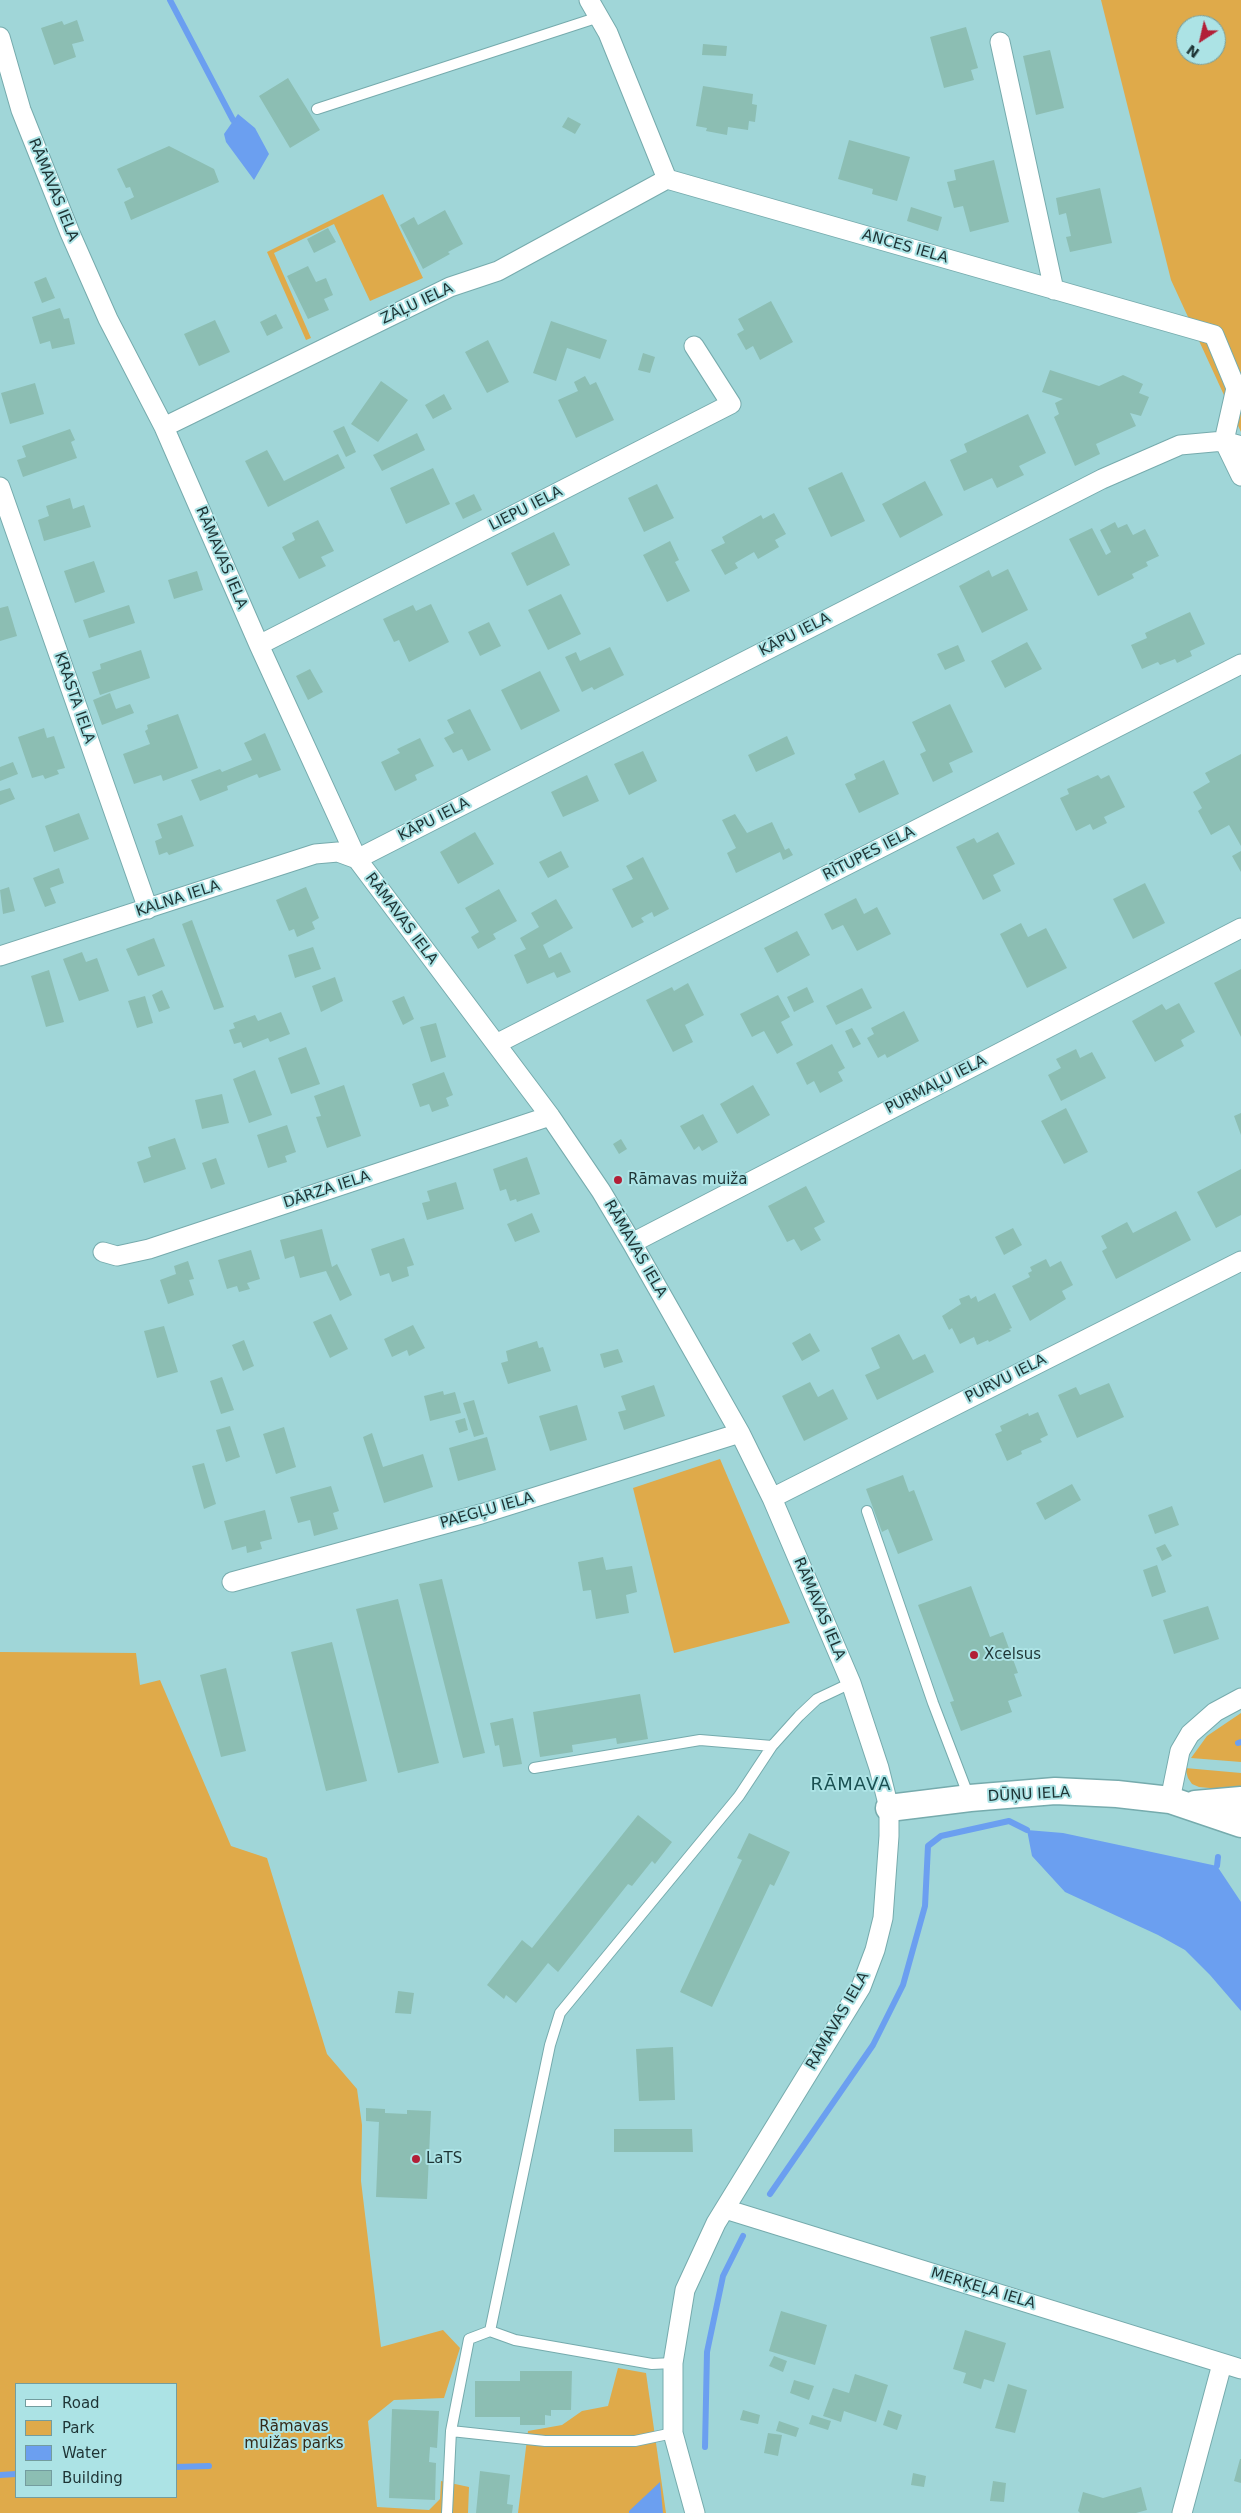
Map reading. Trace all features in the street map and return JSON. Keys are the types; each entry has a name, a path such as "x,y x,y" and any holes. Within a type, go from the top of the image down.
{"main road":[{"name":"DŪŅU IELA","path":"888,1808 970,1798 1055,1792 1117,1794 1178,1803 1241,1824"},
{"name":"DŪŅU IELA","path":"1178,1803 1241,1800"}],"street":[{"path":"594,9 608,33 668,178"},
{"name":"RĀMAVAS IELA","path":"0,37 21,110 70,233 108,319 164,427 259,645 357,859 550,1116 601,1192 632,1243 740,1433 772,1498 850,1683 879,1768 888,1808 888,1862 883,1918 875,1950 861,1987 716,2222 685,2290 672,2363 673,2433 695,2513"},
{"path":"1000,42 1054,290"},
{"name":"ANCES IELA","path":"668,178 1214,335 1236,388 1232,443"},
{"name":"ZĀĻU IELA","path":"164,427 450,287 498,271 668,178"},
{"name":"LIEPU IELA","path":"259,645 731,404 694,346"},
{"path":"1232,443 1241,476"},
{"name":"KĀPU IELA","path":"357,859 1102,479 1180,445 1232,443"},
{"name":"KRASTA IELA","path":"0,487 148,909"},
{"name":"RĪTUPES IELA","path":"496,1044 1241,664"},
{"name":"KALNA IELA","path":"0,956 315,854 338,852 357,859"},
{"name":"PURMAĻU IELA","path":"632,1243 1241,928"},
{"name":"DĀRZA IELA","path":"103,1252 117,1256 149,1249 550,1116"},
{"name":"PURVU IELA","path":"772,1498 1241,1261"},
{"name":"PAEGĻU IELA","path":"232,1582 481,1514 740,1433"},
{"path":"1178,1803 1180,1751 1190,1734 1216,1712 1241,1698"},
{"name":"MERĶEĻA IELA","path":"725,2209 1241,2369"},
{"path":"1182,2513 1222,2364"}],"lane":[{"path":"317,109 594,9"},
{"path":"867,1511 929,1704 970,1798"},
{"path":"490,2331 550,2045 560,2013 739,1796 772,1746 817,1699 850,1683"},
{"path":"534,1768 700,1740 772,1746"},
{"path":"447,2513 452,2431 469,2339 490,2331 514,2340 652,2364 672,2363"},
{"path":"452,2431 554,2441 635,2441 673,2433"}],"green space":[{"path":"1101,0 1241,0 1241,432 1171,280"},
{"path":"383,194 423,278 370,301 334,224 274,253 311,338 306,340 267,252"},
{"path":"720,1459 790,1623 674,1653 633,1488"},
{"name":"Rāmavas muižas parks","path":"0,1652 136,1653 140,1685 160,1680 231,1846 267,1858 327,2054 357,2089 362,2125 361,2181 381,2347 443,2330 460,2348 444,2398 394,2400 368,2421 377,2507 429,2510 440,2499 441,2481 469,2487 468,2513 0,2513"},
{"path":"1241,1713 1241,1762 1191,1758 1207,1736"},
{"path":"1185,1768 1241,1773 1241,1791 1199,1787 1192,1784"},
{"path":"618,2368 646,2373 666,2513 518,2513 528,2431 562,2425 582,2411 608,2406"}],"water":[{"path":"238,114 255,128 269,154 254,180 226,142 224,134"},
{"path":"1027,1830 1063,1833 1217,1866 1241,1902 1241,2011 1210,1975 1185,1950 1158,1935 1065,1892 1032,1856"},
{"path":"660,2482 663,2513 629,2513 629,2511"}],"building":[{"path":"77,20 84,41 72,44 76,57 54,65 41,28 62,21 64,25"},
{"path":"966,27 978,68 971,70 974,80 944,88 930,37"},
{"path":"703,44 727,46 726,56 702,55"},
{"path":"1050,50 1064,108 1036,115 1023,56"},
{"path":"288,78 320,130 290,148 259,96"},
{"path":"703,86 753,94 752,104 757,105 755,122 749,121 748,130 728,127 727,135 706,131 707,128 696,126"},
{"path":"568,117 581,124 575,134 562,127"},
{"path":"849,140 910,157 897,201 872,194 873,189 838,179"},
{"path":"169,146 214,169 219,182 131,220 124,202 134,197 130,187 126,188 117,169"},
{"path":"994,160 1009,222 970,232 963,206 954,208 947,182 956,180 954,170"},
{"path":"1100,188 1112,243 1070,252 1066,237 1071,236 1066,213 1059,215 1056,198"},
{"path":"911,207 942,217 938,231 907,221"},
{"path":"445,210 463,244 448,252 450,254 423,269 400,225 414,217 418,225"},
{"path":"328,228 336,242 314,253 307,239"},
{"path":"308,266 316,282 326,278 333,295 324,299 329,310 308,319 287,276"},
{"path":"46,277 55,298 42,303 34,282"},
{"path":"771,301 793,342 760,360 753,346 746,350 737,334 744,330 738,319"},
{"path":"60,308 64,319 69,318 75,344 52,349 50,341 40,344 32,317"},
{"path":"276,314 283,328 267,336 260,322"},
{"path":"215,320 230,352 199,366 184,334"},
{"path":"551,321 607,340 600,359 567,348 556,381 533,373"},
{"path":"488,340 509,382 487,393 465,352"},
{"path":"643,353 655,357 650,373 638,370"},
{"path":"1050,370 1099,386 1123,375 1143,384 1139,393 1149,397 1141,416 1130,413 1136,426 1096,444 1100,454 1075,466 1054,417 1059,414 1055,403 1063,399 1042,392"},
{"path":"585,376 590,385 596,382 614,420 576,438 558,400 578,391 574,382"},
{"path":"381,381 408,400 378,442 351,424"},
{"path":"35,383 44,414 10,424 1,393"},
{"path":"444,394 452,409 433,419 425,405"},
{"path":"1028,414 1046,453 1019,466 1024,475 997,488 992,478 964,491 950,460 967,452 964,444"},
{"path":"344,426 356,452 346,457 333,431"},
{"path":"70,429 75,440 71,442 77,458 23,477 17,460 26,457 22,446"},
{"path":"417,433 425,450 382,471 373,455"},
{"path":"267,450 284,481 338,454 345,468 268,507 245,461"},
{"path":"433,468 450,504 406,524 390,488"},
{"path":"842,472 865,521 831,537 808,488"},
{"path":"925,481 943,515 900,538 882,504"},
{"path":"657,484 674,518 644,532 628,498"},
{"path":"474,494 482,510 463,519 455,503"},
{"path":"70,498 73,509 84,505 91,527 44,541 38,520 49,516 46,506"},
{"path":"774,513 786,534 775,540 779,547 758,559 754,552 735,563 738,568 725,575 711,550 725,543 722,537 761,515 763,519"},
{"path":"318,520 334,551 321,557 326,566 299,579 282,547 295,540 292,533"},
{"path":"1115,522 1118,528 1127,524 1133,535 1145,529 1159,556 1146,562 1148,566 1132,574 1134,578 1098,596 1069,539 1092,528 1106,555 1111,552 1100,530"},
{"path":"554,532 570,565 527,586 511,553"},
{"path":"670,541 679,560 675,562 690,591 667,602 643,555"},
{"path":"94,561 105,592 75,603 64,571"},
{"path":"1008,569 1028,610 982,633 959,586 989,570 992,577"},
{"path":"197,571 203,590 174,599 168,580"},
{"path":"561,594 581,634 548,650 528,610"},
{"path":"431,604 449,642 409,662 399,640 394,642 383,619 413,605 416,611"},
{"path":"129,605 135,623 89,638 83,620"},
{"path":"8,606 17,636 0,641 0,608"},
{"path":"1190,612 1205,644 1190,651 1192,656 1177,663 1175,659 1160,665 1158,662 1142,669 1131,645 1147,638 1145,633"},
{"path":"489,622 501,646 480,656 468,632"},
{"path":"1027,642 1042,669 1005,688 991,661"},
{"path":"958,645 965,661 945,670 937,654"},
{"path":"610,647 624,675 594,690 592,687 582,692 565,657 576,652 580,661"},
{"path":"141,650 150,678 100,695 92,672 101,669 100,664"},
{"path":"310,669 323,692 308,700 296,676"},
{"path":"540,671 560,711 521,730 501,690"},
{"path":"110,693 116,709 130,704 134,713 102,725 93,700"},
{"path":"950,704 973,752 949,763 953,772 933,782 920,754 926,751 912,722"},
{"path":"470,709 491,750 468,761 462,749 453,753 444,738 454,733 447,720"},
{"path":"178,714 198,768 163,781 161,775 134,784 123,754 150,744 145,731 148,729 147,725"},
{"path":"44,728 47,738 54,736 65,768 57,770 59,774 45,779 43,775 32,778 18,737"},
{"path":"265,733 281,770 259,778 257,774 227,786 228,790 200,801 191,780 220,769 222,772 252,760 244,743"},
{"path":"787,736 795,754 756,772 748,755"},
{"path":"420,738 434,766 415,775 417,780 395,791 381,762 400,753 397,749"},
{"path":"643,751 657,781 629,795 614,764"},
{"path":"1241,754 1241,846 1229,825 1211,835 1198,811 1202,808 1193,792 1210,782 1205,773"},
{"path":"884,760 899,794 859,813 845,784 856,779 854,774"},
{"path":"13,762 18,774 0,781 0,767"},
{"path":"587,775 599,801 563,817 551,792"},
{"path":"1098,775 1101,779 1109,775 1125,807 1104,817 1107,823 1093,830 1090,824 1076,831 1060,798 1069,794 1067,789"},
{"path":"10,788 15,799 0,805 0,791"},
{"path":"79,813 89,839 54,852 45,826"},
{"path":"735,814 747,833 772,822 785,850 789,848 793,855 783,860 780,852 736,873 727,853 736,848 722,820"},
{"path":"182,815 194,846 169,855 167,852 159,855 155,841 162,838 157,824"},
{"path":"475,832 494,864 458,884 440,852"},
{"path":"998,832 1015,864 993,875 1001,891 983,900 956,847 974,838 977,843"},
{"path":"561,851 569,867 548,878 539,862"},
{"path":"1241,851 1241,872 1232,856"},
{"path":"643,857 669,909 654,917 652,912 641,918 644,922 632,928 612,889 633,879 626,866"},
{"path":"59,868 64,883 50,888 56,903 45,907 33,878"},
{"path":"1145,883 1165,923 1133,939 1113,899"},
{"path":"9,887 15,911 3,914 0,890"},
{"path":"306,887 319,918 312,922 315,929 297,937 294,929 289,931 276,900"},
{"path":"499,889 517,921 493,934 496,939 478,949 471,937 479,932 465,908"},
{"path":"856,898 864,914 877,907 891,934 857,951 843,925 832,930 824,914"},
{"path":"556,899 573,928 543,945 549,958 561,952 571,972 557,978 554,972 527,984 514,955 526,949 520,938 539,927 531,913"},
{"path":"192,920 224,1007 214,1010 182,924"},
{"path":"1021,923 1028,937 1046,928 1067,968 1027,988 1000,934"},
{"path":"797,931 810,955 777,973 764,948"},
{"path":"154,938 165,966 138,976 126,949"},
{"path":"313,947 321,969 295,978 288,955"},
{"path":"82,952 86,962 97,958 109,991 79,1001 63,959"},
{"path":"1241,969 1241,1037 1214,983"},
{"path":"49,970 64,1022 46,1027 31,976"},
{"path":"335,977 343,1001 321,1012 312,986"},
{"path":"688,983 704,1015 685,1025 693,1042 673,1052 646,1000 672,987 674,991"},
{"path":"807,987 814,1002 794,1012 787,997"},
{"path":"862,988 872,1008 836,1025 826,1006"},
{"path":"162,990 170,1008 159,1012 152,995"},
{"path":"778,995 790,1017 781,1022 793,1045 777,1054 764,1031 752,1037 740,1014"},
{"path":"145,996 153,1023 137,1028 128,1001"},
{"path":"404,996 414,1019 403,1025 392,1001"},
{"path":"1179,1003 1195,1032 1181,1040 1184,1046 1155,1062 1132,1021 1162,1004 1166,1010"},
{"path":"904,1011 919,1041 887,1058 885,1054 878,1058 867,1038 874,1034 871,1028"},
{"path":"281,1012 290,1034 270,1042 268,1038 243,1048 241,1042 234,1044 229,1030 235,1028 233,1023 255,1015 258,1021"},
{"path":"436,1023 446,1057 431,1062 420,1027"},
{"path":"852,1028 861,1044 853,1048 845,1031"},
{"path":"832,1044 845,1068 838,1072 843,1081 820,1093 814,1081 807,1085 796,1063"},
{"path":"306,1047 320,1084 291,1094 278,1058"},
{"path":"1076,1049 1080,1058 1092,1052 1106,1078 1061,1101 1048,1075 1061,1068 1056,1059"},
{"path":"255,1070 272,1115 249,1123 233,1079"},
{"path":"444,1072 453,1095 446,1098 449,1106 432,1112 429,1104 420,1107 412,1084"},
{"path":"344,1085 361,1136 327,1148 316,1117 321,1116 314,1096"},
{"path":"753,1085 770,1115 737,1134 720,1104"},
{"path":"222,1094 229,1123 202,1129 195,1100"},
{"path":"1066,1108 1088,1152 1064,1164 1041,1121"},
{"path":"1241,1113 1241,1135 1234,1116"},
{"path":"703,1114 718,1142 702,1151 699,1146 694,1150 680,1126"},
{"path":"287,1125 296,1152 285,1156 287,1162 268,1168 257,1135"},
{"path":"175,1138 186,1169 144,1183 137,1162 151,1157 148,1147"},
{"path":"621,1139 627,1149 619,1154 613,1144"},
{"path":"527,1157 540,1194 517,1202 516,1199 510,1201 506,1189 500,1191 493,1169"},
{"path":"216,1158 225,1184 211,1189 202,1163"},
{"path":"1241,1169 1241,1215 1216,1228 1197,1192"},
{"path":"456,1182 464,1209 427,1220 422,1203 430,1201 427,1191"},
{"path":"806,1186 825,1222 814,1228 821,1240 801,1251 794,1239 787,1242 768,1206"},
{"path":"1176,1211 1191,1240 1116,1279 1102,1251 1107,1248 1101,1236 1127,1222 1133,1233"},
{"path":"532,1213 540,1232 515,1242 507,1224"},
{"path":"1013,1228 1022,1245 1004,1255 995,1237"},
{"path":"322,1229 332,1267 337,1264 352,1295 340,1301 326,1271 300,1278 294,1256 285,1259 280,1240"},
{"path":"404,1238 414,1265 407,1267 409,1276 392,1282 389,1273 380,1276 371,1249"},
{"path":"251,1250 260,1279 247,1283 250,1289 239,1292 237,1286 227,1289 218,1260"},
{"path":"1046,1259 1050,1267 1061,1261 1073,1285 1062,1291 1066,1299 1030,1321 1012,1286 1030,1277 1028,1273 1032,1271 1030,1267"},
{"path":"188,1261 194,1279 189,1280 194,1295 168,1304 160,1280 176,1274 174,1266"},
{"path":"995,1293 1012,1328 1009,1329 1011,1331 989,1342 988,1340 977,1345 974,1337 960,1344 952,1328 949,1330 942,1316 961,1304 959,1299 969,1295 971,1299 976,1296 978,1302"},
{"path":"331,1314 348,1349 330,1358 313,1322"},
{"path":"413,1325 425,1348 409,1356 407,1350 392,1357 384,1339"},
{"path":"164,1326 178,1372 157,1378 144,1331"},
{"path":"810,1333 820,1351 802,1361 792,1343"},
{"path":"899,1334 913,1360 925,1354 934,1372 877,1400 865,1375 880,1368 871,1348"},
{"path":"244,1340 254,1366 243,1371 232,1345"},
{"path":"537,1341 539,1348 543,1347 551,1371 508,1384 501,1363 508,1361 506,1351"},
{"path":"618,1349 623,1362 604,1368 600,1354"},
{"path":"222,1377 234,1410 221,1414 210,1381"},
{"path":"810,1382 818,1397 833,1389 848,1419 804,1441 782,1396"},
{"path":"1109,1383 1124,1417 1077,1438 1058,1395 1076,1387 1080,1395"},
{"path":"654,1385 665,1416 624,1430 618,1412 626,1410 621,1396"},
{"path":"443,1391 444,1395 455,1392 461,1413 430,1421 424,1396"},
{"path":"474,1400 484,1434 474,1437 463,1403"},
{"path":"577,1405 587,1440 550,1451 539,1416"},
{"path":"1038,1412 1048,1435 1040,1439 1042,1442 1021,1451 1022,1454 1007,1461 995,1434 1002,1431 1000,1426 1028,1413 1029,1416"},
{"path":"465,1418 468,1430 459,1433 455,1421"},
{"path":"230,1426 240,1457 226,1462 216,1430"},
{"path":"284,1427 296,1467 276,1474 263,1434"},
{"path":"372,1433 383,1467 423,1454 433,1487 384,1503 363,1437"},
{"path":"487,1437 496,1470 458,1481 449,1448"},
{"path":"204,1463 216,1504 204,1509 192,1466"},
{"path":"903,1475 909,1492 914,1490 933,1540 898,1554 888,1529 882,1532 866,1489"},
{"path":"1072,1484 1081,1500 1045,1520 1036,1503"},
{"path":"331,1486 339,1511 333,1513 338,1529 314,1536 310,1520 298,1523 290,1497"},
{"path":"1172,1506 1179,1525 1155,1534 1148,1515"},
{"path":"265,1510 272,1539 260,1542 262,1549 247,1553 246,1546 232,1550 224,1521"},
{"path":"1165,1544 1172,1556 1162,1561 1156,1548"},
{"path":"603,1557 606,1570 632,1566 637,1592 626,1595 629,1613 596,1619 591,1590 583,1591 578,1562"},
{"path":"1157,1565 1166,1592 1152,1597 1143,1570"},
{"path":"442,1579 485,1753 463,1758 419,1584"},
{"name":"Xcelsus","path":"971,1586 990,1637 1003,1632 1018,1673 1014,1674 1022,1696 1008,1701 1012,1712 961,1731 950,1702 954,1701 918,1605"},
{"path":"398,1599 439,1763 398,1773 356,1609"},
{"path":"1208,1606 1219,1639 1174,1654 1163,1620"},
{"path":"332,1642 367,1781 326,1791 291,1652"},
{"path":"226,1668 246,1751 221,1757 200,1675"},
{"path":"640,1694 648,1739 617,1744 616,1738 572,1745 573,1752 540,1757 533,1712"},
{"path":"513,1718 522,1764 503,1767 499,1745 495,1746 490,1723"},
{"path":"638,1815 672,1842 655,1864 652,1861 632,1886 628,1884 558,1972 548,1963 516,2003 506,1995 504,1999 487,1985 522,1940 532,1948"},
{"path":"749,1833 790,1852 774,1886 770,1884 712,2007 680,1992 742,1860 737,1858"},
{"path":"398,1991 414,1993 411,2014 395,2013"},
{"path":"673,2047 675,2100 639,2101 636,2049"},
{"path":"366,2108 385,2109 385,2113 407,2114 407,2110 431,2111 427,2199 376,2197 379,2122 366,2121"},
{"path":"614,2129 692,2129 693,2152 614,2152"},
{"path":"781,2311 827,2325 815,2365 769,2351"},
{"path":"965,2330 1006,2343 994,2382 984,2379 981,2389 963,2383 966,2373 953,2369"},
{"path":"774,2356 787,2361 783,2372 769,2366"},
{"path":"520,2371 572,2371 571,2410 551,2410 551,2416 545,2415 545,2425 520,2425 520,2417 475,2417 475,2381 520,2381"},
{"path":"855,2374 888,2385 876,2422 844,2411 841,2422 823,2416 833,2388 849,2393"},
{"path":"794,2380 814,2386 809,2400 790,2393"},
{"path":"1008,2384 1027,2390 1015,2433 995,2428"},
{"path":"392,2409 439,2411 437,2448 430,2447 429,2462 436,2463 435,2500 389,2498"},
{"path":"743,2410 760,2415 758,2424 740,2420"},
{"path":"888,2410 902,2415 897,2430 883,2425"},
{"path":"812,2415 831,2421 828,2430 809,2424"},
{"path":"779,2421 799,2428 796,2437 776,2431"},
{"path":"768,2433 782,2435 778,2456 764,2453"},
{"path":"1241,2459 1241,2483 1234,2481"},
{"path":"480,2471 510,2475 507,2504 513,2505 512,2513 476,2513"},
{"path":"913,2473 926,2476 924,2487 911,2485"},
{"path":"993,2481 1006,2483 1004,2502 990,2501"},
{"path":"1141,2487 1147,2510 1136,2513 1080,2513 1078,2511 1083,2492 1103,2498"}],"waterway":[{"path":"170,0 233,120"},
{"path":"770,2194 873,2045 903,1985 925,1906 928,1846 941,1836 1009,1821 1027,1830"},
{"path":"1217,1866 1218,1857"},
{"path":"705,2447 707,2352 723,2276 743,2236"},
{"path":"178,2467 209,2466"},
{"path":"0,2475 15,2474"}],"place":[{"name":"Rāmavas muiža","path":"618,1180"},
{"name":"Xcelsus","path":"974,1655"},
{"name":"LaTS","path":"416,2159"}],"district":[{"name":"RĀMAVA","path":"851,1785"}]}
